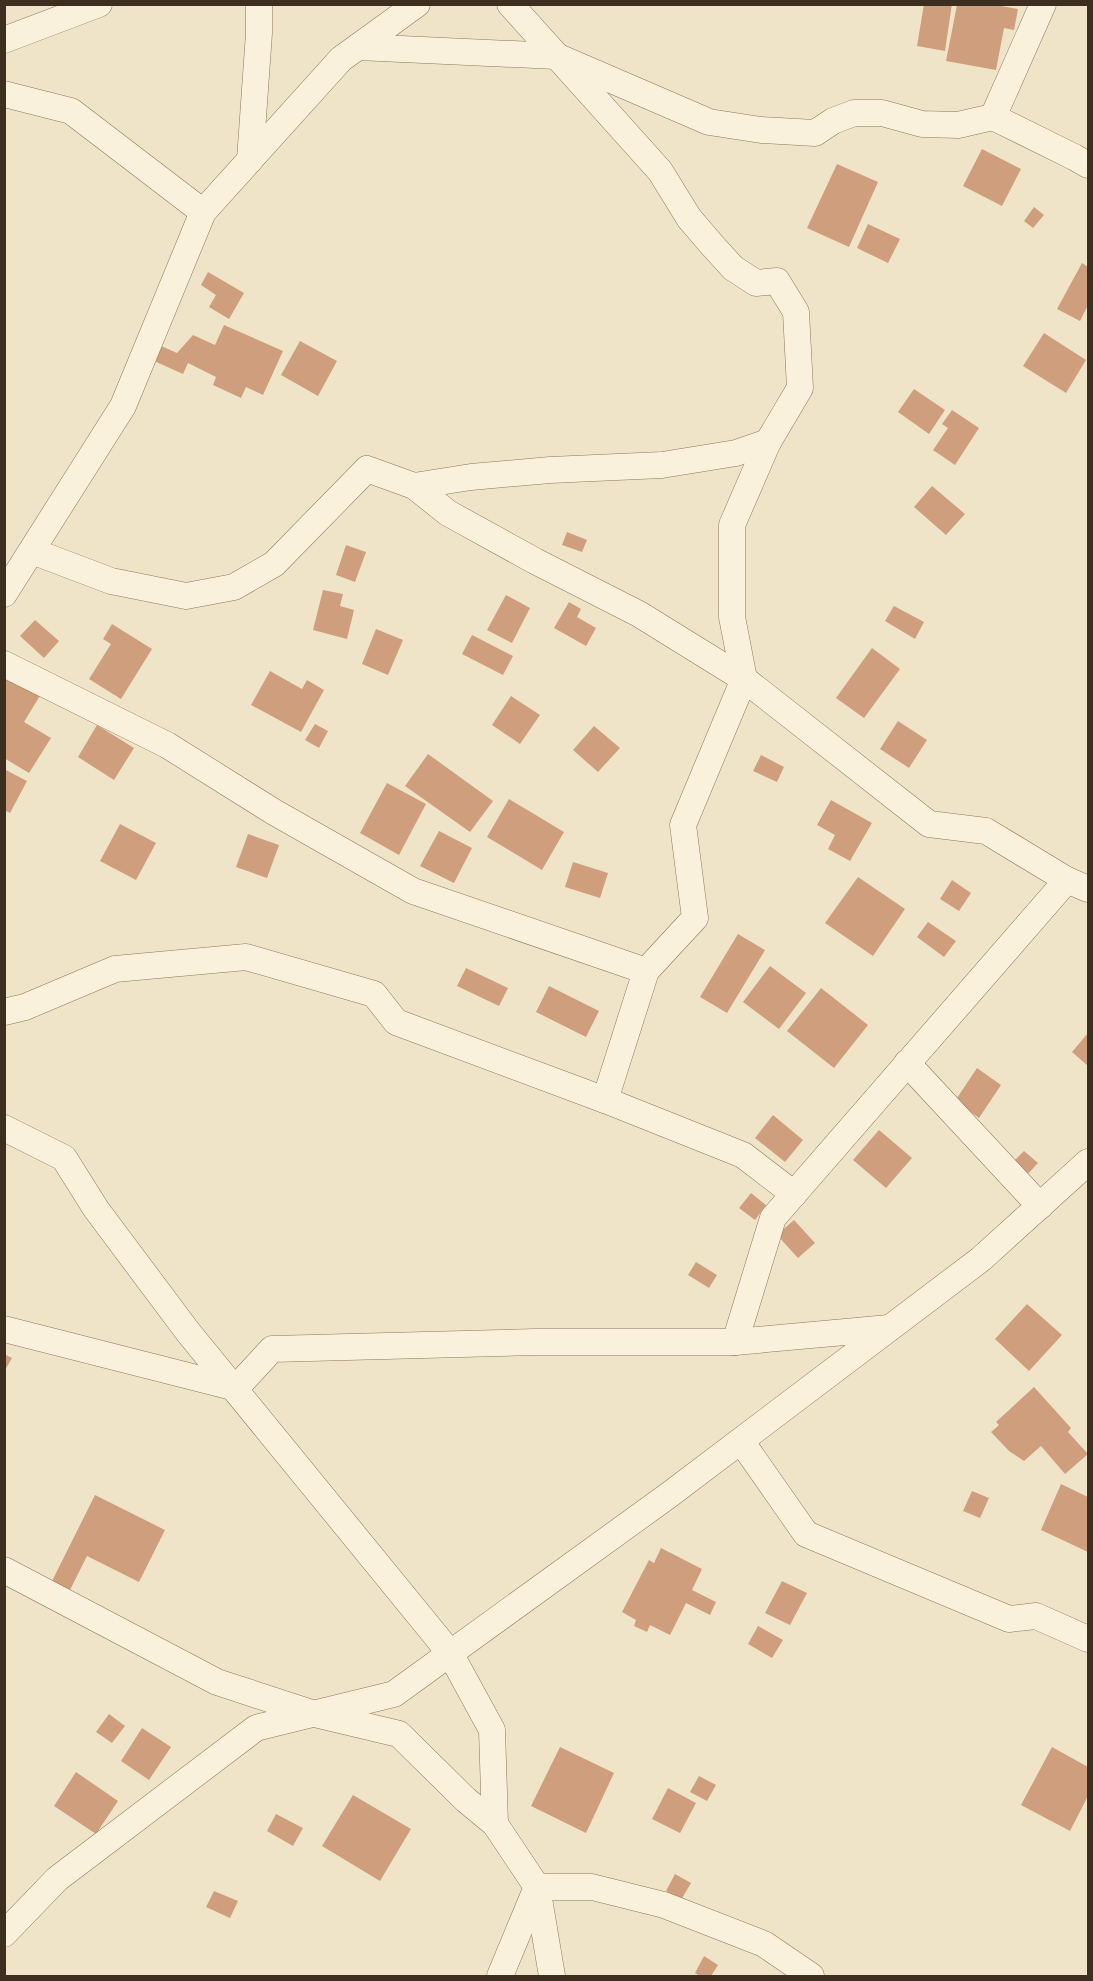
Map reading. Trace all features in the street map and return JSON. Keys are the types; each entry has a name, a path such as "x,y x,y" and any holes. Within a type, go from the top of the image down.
{"street":[{"path":"4,40 99,4"},
{"path":"250,160 259,4"},
{"path":"4,594 123,406 203,212 341,59 417,4"},
{"path":"510,4 660,171 689,218 733,268 756,283 777,281 796,312 800,388 768,442 732,525 732,617 744,679 683,825 694,918 646,971 605,1100"},
{"path":"993,117 1043,4"},
{"path":"358,47 556,56 709,122 761,130 815,133 833,121 854,113 882,113 922,124 958,125 993,117 1089,165"},
{"path":"4,94 71,111 203,212"},
{"path":"414,486 471,477 550,470 662,465 736,453 768,442"},
{"path":"32,550 111,581 186,596 234,587 274,564 367,469 414,486 448,513 639,614 744,679 929,824 986,831 1078,885 907,1063 773,1218 735,1342"},
{"path":"4,664 167,745 274,812 413,891 646,971"},
{"path":"4,1012 25,1007 115,969 246,957 375,994 396,1022 605,1100 743,1155 794,1194"},
{"path":"907,1063 1040,1206"},
{"path":"4,1128 64,1158 103,1218 188,1332 450,1653 492,1730 495,1824"},
{"path":"4,1934 57,1879 256,1728 394,1694 741,1440 981,1259 1089,1162"},
{"path":"236,1388 272,1349 536,1342 735,1342 890,1328"},
{"path":"4,1329 236,1388"},
{"path":"741,1440 806,1534 1009,1619 1036,1616 1089,1639"},
{"path":"4,1570 217,1682 315,1713 399,1734 466,1800 495,1824 537,1887 552,1977"},
{"path":"501,1977 537,1887"},
{"path":"537,1887 592,1887 664,1905 764,1944 811,1977"}],"building":[{"path":"924,4 952,4 945,51 917,46"},
{"path":"957,5 996,5 1018,9 1014,30 1004,28 996,70 946,61"},
{"path":"982,149 1021,169 1002,206 963,186"},
{"path":"837,164 878,182 849,247 807,228"},
{"path":"1034,207 1044,215 1033,228 1024,221"},
{"path":"868,224 900,239 888,263 857,248"},
{"path":"1082,263 1088,267 1088,305 1080,321 1057,309"},
{"path":"208,272 244,293 229,319 209,307 216,295 201,285"},
{"path":"224,325 283,351 263,395 246,387 241,398 213,385 216,377 188,363 183,374 152,360 159,345 177,353 193,335 215,345"},
{"path":"1044,333 1086,360 1066,393 1023,366"},
{"path":"300,341 337,361 318,396 281,375"},
{"path":"914,389 945,410 929,434 898,412"},
{"path":"952,410 979,428 955,465 933,450 948,428 942,424"},
{"path":"932,486 965,514 946,535 914,507"},
{"path":"567,532 587,540 582,552 562,545"},
{"path":"346,545 366,552 355,582 336,575"},
{"path":"323,590 343,594 340,606 354,610 347,639 313,630"},
{"path":"506,595 530,608 512,643 487,630"},
{"path":"569,602 581,609 577,617 596,628 586,646 554,628"},
{"path":"894,606 924,622 915,639 885,621"},
{"path":"35,620 59,641 44,658 20,636"},
{"path":"112,624 152,649 121,699 89,679 111,644 103,639"},
{"path":"376,629 403,640 388,675 362,664"},
{"path":"472,635 513,656 503,675 462,654"},
{"path":"872,648 900,669 864,718 836,698"},
{"path":"4,671 41,694 24,722 51,738 29,773 4,758"},
{"path":"270,671 302,689 307,680 324,690 301,732 251,705"},
{"path":"511,696 540,715 520,744 492,725"},
{"path":"898,721 927,740 909,768 880,749"},
{"path":"315,724 328,731 319,748 305,740"},
{"path":"97,725 134,748 114,780 78,757"},
{"path":"594,726 620,748 598,772 573,750"},
{"path":"428,754 493,801 470,832 405,786"},
{"path":"761,755 784,767 777,782 753,771"},
{"path":"4,769 27,781 10,813 4,810"},
{"path":"387,783 426,804 399,855 360,833"},
{"path":"509,799 564,832 542,870 487,837"},
{"path":"831,800 872,823 850,861 828,849 835,835 817,825"},
{"path":"120,824 156,843 136,880 100,861"},
{"path":"439,831 472,848 454,883 420,866"},
{"path":"248,834 279,845 267,878 236,867"},
{"path":"573,862 608,873 600,898 565,887"},
{"path":"858,877 905,909 873,956 825,923"},
{"path":"952,880 971,893 959,911 940,899"},
{"path":"928,922 956,941 944,957 917,937"},
{"path":"738,934 765,950 727,1013 700,997"},
{"path":"770,966 806,993 779,1029 743,1002"},
{"path":"466,968 508,988 499,1006 457,986"},
{"path":"549,986 599,1011 586,1037 536,1012"},
{"path":"821,988 868,1025 834,1068 787,1031"},
{"path":"1088,1033 1088,1066 1072,1052"},
{"path":"977,1068 1001,1085 979,1118 955,1101"},
{"path":"773,1115 803,1140 785,1162 755,1138"},
{"path":"879,1130 912,1158 886,1188 853,1160"},
{"path":"1024,1151 1038,1163 1027,1175 1013,1162"},
{"path":"751,1193 766,1205 755,1220 739,1208"},
{"path":"794,1220 815,1243 798,1258 777,1235"},
{"path":"696,1262 717,1275 709,1288 688,1275"},
{"path":"1027,1304 1062,1335 1029,1371 995,1339"},
{"path":"4,1354 12,1358 4,1372"},
{"path":"1034,1387 1071,1428 1068,1432 1088,1454 1065,1474 1041,1446 1024,1461 1009,1451 991,1432 999,1425 996,1422"},
{"path":"1061,1484 1088,1497 1088,1552 1041,1530"},
{"path":"972,1491 989,1498 980,1518 963,1511"},
{"path":"95,1495 165,1530 139,1582 87,1556 70,1590 52,1581"},
{"path":"661,1548 702,1569 692,1590 716,1602 710,1615 686,1603 670,1635 650,1625 647,1632 634,1626 636,1620 622,1612 649,1560 654,1563"},
{"path":"782,1581 807,1593 790,1625 765,1613"},
{"path":"758,1626 783,1640 772,1658 748,1644"},
{"path":"109,1714 125,1726 112,1743 96,1732"},
{"path":"142,1728 171,1747 149,1780 121,1761"},
{"path":"560,1747 614,1773 586,1833 531,1806"},
{"path":"1052,1747 1088,1767 1088,1796 1070,1831 1021,1805"},
{"path":"76,1772 118,1801 96,1834 54,1806"},
{"path":"699,1776 716,1785 707,1801 690,1792"},
{"path":"668,1788 696,1803 680,1833 652,1819"},
{"path":"353,1795 411,1829 380,1881 322,1846"},
{"path":"276,1814 303,1828 293,1846 267,1831"},
{"path":"675,1874 691,1883 681,1900 666,1891"},
{"path":"214,1891 238,1901 230,1918 206,1907"},
{"path":"704,1956 718,1965 711,1976 700,1976 695,1973"}]}
